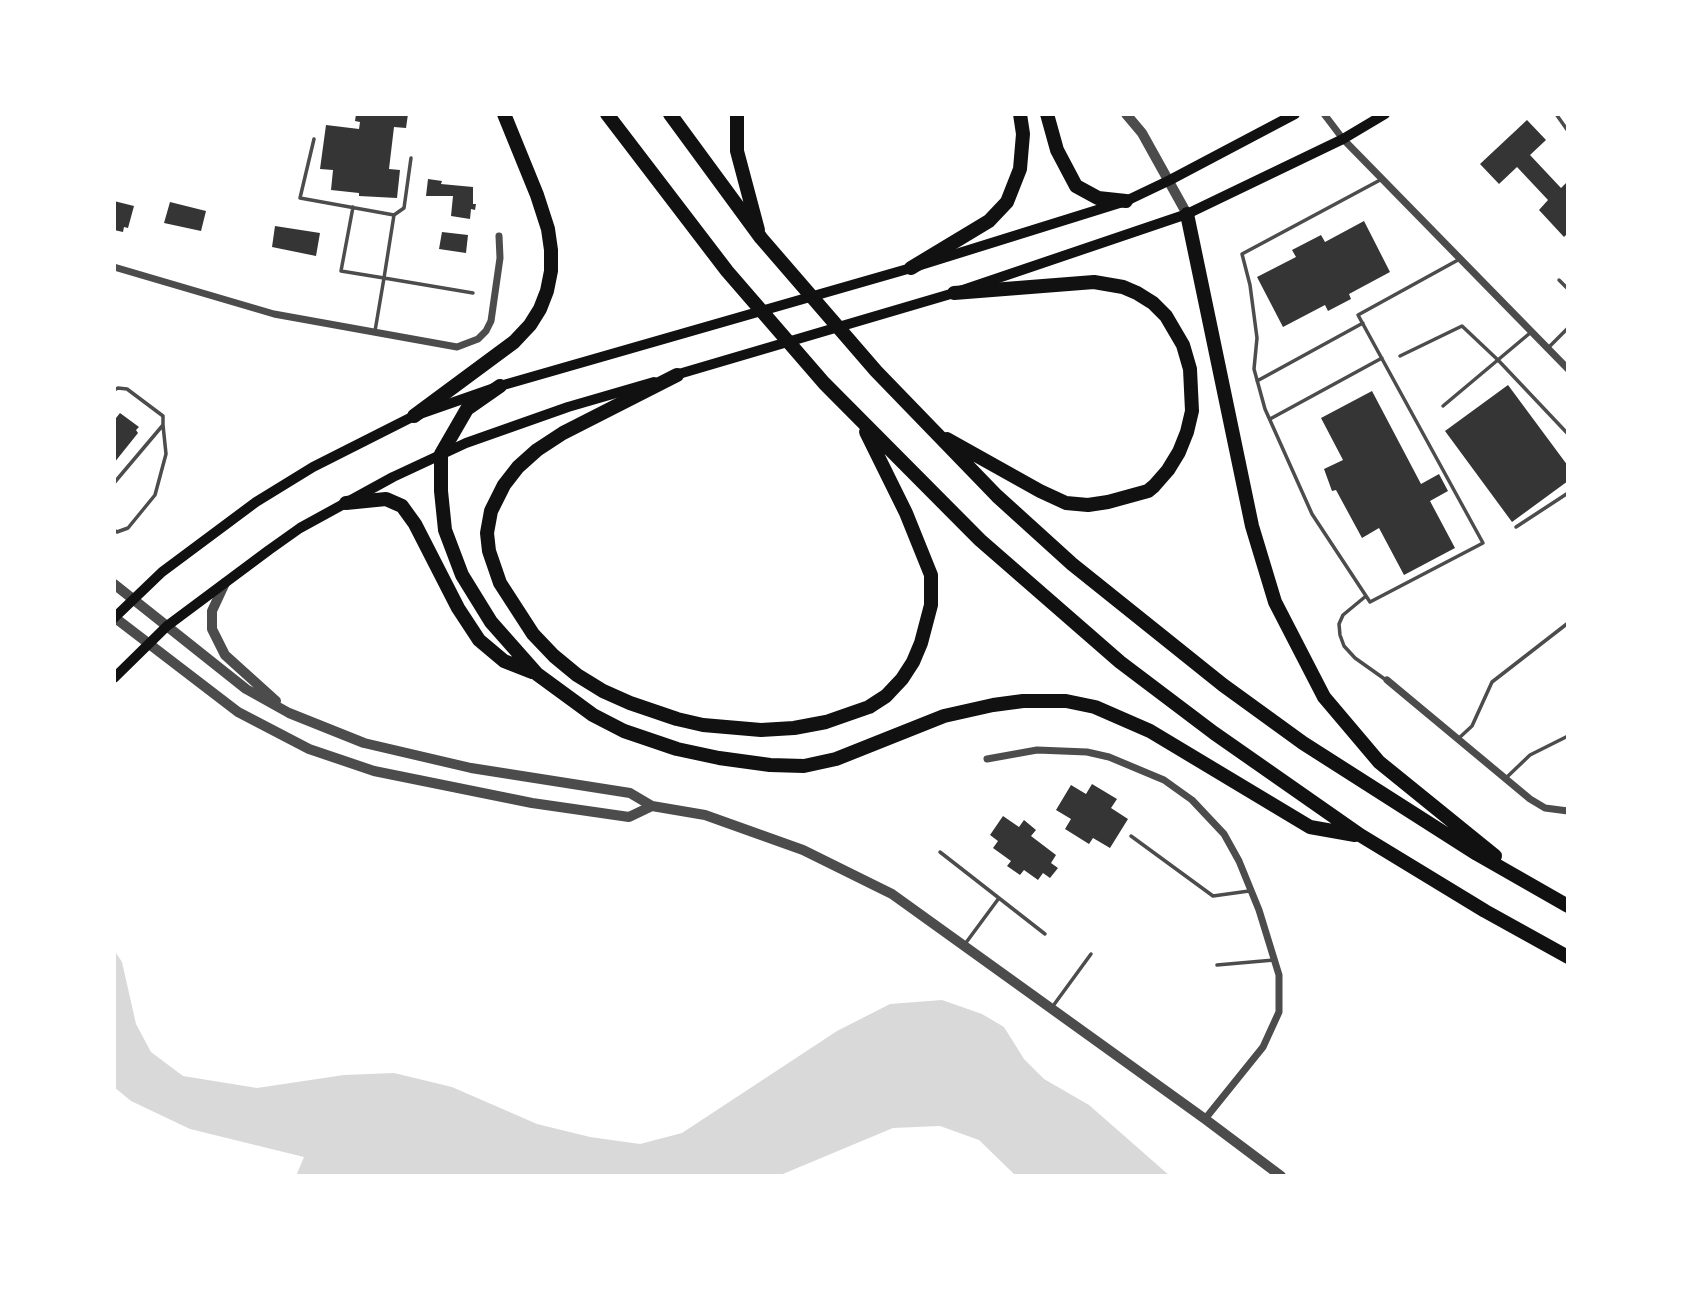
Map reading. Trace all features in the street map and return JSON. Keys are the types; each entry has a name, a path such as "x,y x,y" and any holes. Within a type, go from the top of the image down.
{"highway":[{"path":"414,416 514,342 530,325 547,290 551,250 548,229 504,114"},
{"path":"607,114 727,271 824,383 980,540 1120,662 1214,733 1360,835 1485,911 1568,957"},
{"path":"670,114 777,258 876,371 997,496 1072,564 1223,685 1333,763 1456,841 1568,906"},
{"path":"737,114 737,151 761,238"},
{"path":"911,268 989,221 1007,202 1020,169 1023,134 1020,114"},
{"path":"1047,114 1057,150 1076,186 1098,198 1126,201"},
{"path":"1187,214 1252,526 1275,602 1324,697 1379,762 1528,884"},
{"path":"933,432 1040,491 1066,503 1088,505 1123,499 1154,486 1179,452 1192,411 1190,369 1183,345 1166,316 1137,293 1123,287 1094,282 954,293"},
{"path":"677,374 563,433 537,450 518,467 504,485 491,511 487,533 488,551 499,583 533,634 554,656 603,691 677,719 713,727 761,730 826,722 855,714 886,696 913,662 931,605 931,575 906,513 860,421"},
{"path":"500,386 467,409 442,454 444,530 472,593 491,622 537,674 593,715 634,735 677,749 770,765 804,766 836,759 944,716 1023,701 1066,701 1095,707 1150,731 1310,827 1360,835"},
{"path":"346,503 386,499 402,506 415,524 458,608 479,640 504,662 537,674"}],"main road":[{"path":"114,618 162,572 256,502 313,467 414,416 500,386 911,268 1126,201 1295,114"},
{"path":"114,678 167,626 300,528 393,477 466,443 568,407 954,293 1187,214 1343,139 1385,114"}],"street":[{"path":"1126,114 1142,133 1187,214"},
{"path":"1324,114 1343,139 1568,369"},
{"path":"114,267 274,314 457,347 478,340 491,321 500,258 499,236"},
{"path":"225,582 212,611 212,629 225,655 289,713"},
{"path":"114,584 246,689 289,713 364,743 471,768 630,793 652,806 705,815 803,850 892,894 1281,1176"},
{"path":"114,618 238,712 309,749 374,771 531,803 629,817 652,806"},
{"path":"1387,680 1530,799 1545,808 1568,811"},
{"path":"987,759 1037,750 1087,752 1136,767 1164,780 1192,800 1224,834 1251,891 1279,975 1279,1012 1263,1046 1205,1119"}],"lane":[{"path":"1556,114 1568,131"},
{"path":"314,139 300,198 394,215"},
{"path":"375,334 394,215 404,208 411,158"},
{"path":"1382,179 1242,254 1250,285 1257,338 1254,369 1269,420 1312,514 1370,602 1483,543 1358,314 1460,259"},
{"path":"353,207 341,271 473,293"},
{"path":"1559,280 1568,289"},
{"path":"1257,381 1363,323"},
{"path":"1400,356 1462,326 1568,434"},
{"path":"1548,348 1568,328"},
{"path":"1443,406 1531,331"},
{"path":"1269,420 1382,358"},
{"path":"114,390 127,389 163,416 166,454 155,495 128,528 117,532 114,530"},
{"path":"114,483 163,425"},
{"path":"1516,527 1568,493"},
{"path":"1366,596 1343,615 1339,624 1340,635 1344,646 1355,658 1387,680"},
{"path":"1458,740 1472,726 1492,682 1568,623"},
{"path":"1505,779 1530,755 1568,736"},
{"path":"1131,836 1213,896 1251,891"},
{"path":"940,852 1045,934"},
{"path":"964,946 999,898"},
{"path":"1051,1008 1091,954"},
{"path":"1217,965 1274,960"}],"shaded area":[{"path":"114,950 122,962 136,1024 151,1052 183,1076 257,1088 344,1075 394,1073 452,1087 537,1124 590,1137 640,1144 682,1133 837,1031 890,1004 942,1000 982,1014 1004,1027 1024,1059 1044,1079 1089,1105 1170,1176 1016,1176 979,1140 940,1126 893,1128 778,1176 296,1176 304,1157 190,1129 131,1101 114,1087"}],"building":[{"path":"356,114 408,114 406,128 394,127 389,169 400,170 397,198 359,196 359,193 331,190 333,170 320,169 326,125 359,129 360,122 355,121"},
{"path":"1527,120 1546,140 1530,155 1561,188 1568,181 1568,233 1564,237 1539,210 1548,200 1517,167 1499,184 1480,164"},
{"path":"428,179 442,181 441,184 473,187 473,204 476,204 475,210 471,209 470,219 451,216 453,196 426,196"},
{"path":"114,201 134,206 128,228 124,227 123,232 114,230"},
{"path":"170,202 206,211 201,231 164,223"},
{"path":"1364,221 1390,272 1349,294 1351,299 1328,311 1325,305 1283,327 1257,277 1296,257 1292,250 1321,235 1325,242"},
{"path":"275,226 320,233 316,256 272,247"},
{"path":"442,232 468,235 466,253 439,249"},
{"path":"1508,385 1568,466 1568,481 1512,522 1445,431"},
{"path":"1372,391 1421,484 1439,474 1448,491 1430,501 1455,548 1404,575 1379,528 1362,538 1336,490 1332,491 1324,469 1343,460 1321,418"},
{"path":"120,413 139,427 136,430 138,433 114,463 114,417"},
{"path":"1092,784 1117,799 1111,808 1128,819 1110,848 1093,838 1089,844 1065,829 1071,819 1056,810 1071,785 1086,794"},
{"path":"1003,816 1019,827 1024,820 1036,830 1031,836 1056,855 1051,863 1058,868 1050,878 1043,873 1038,880 1024,870 1020,875 1007,866 1011,861 993,848 998,841 990,835"}]}
